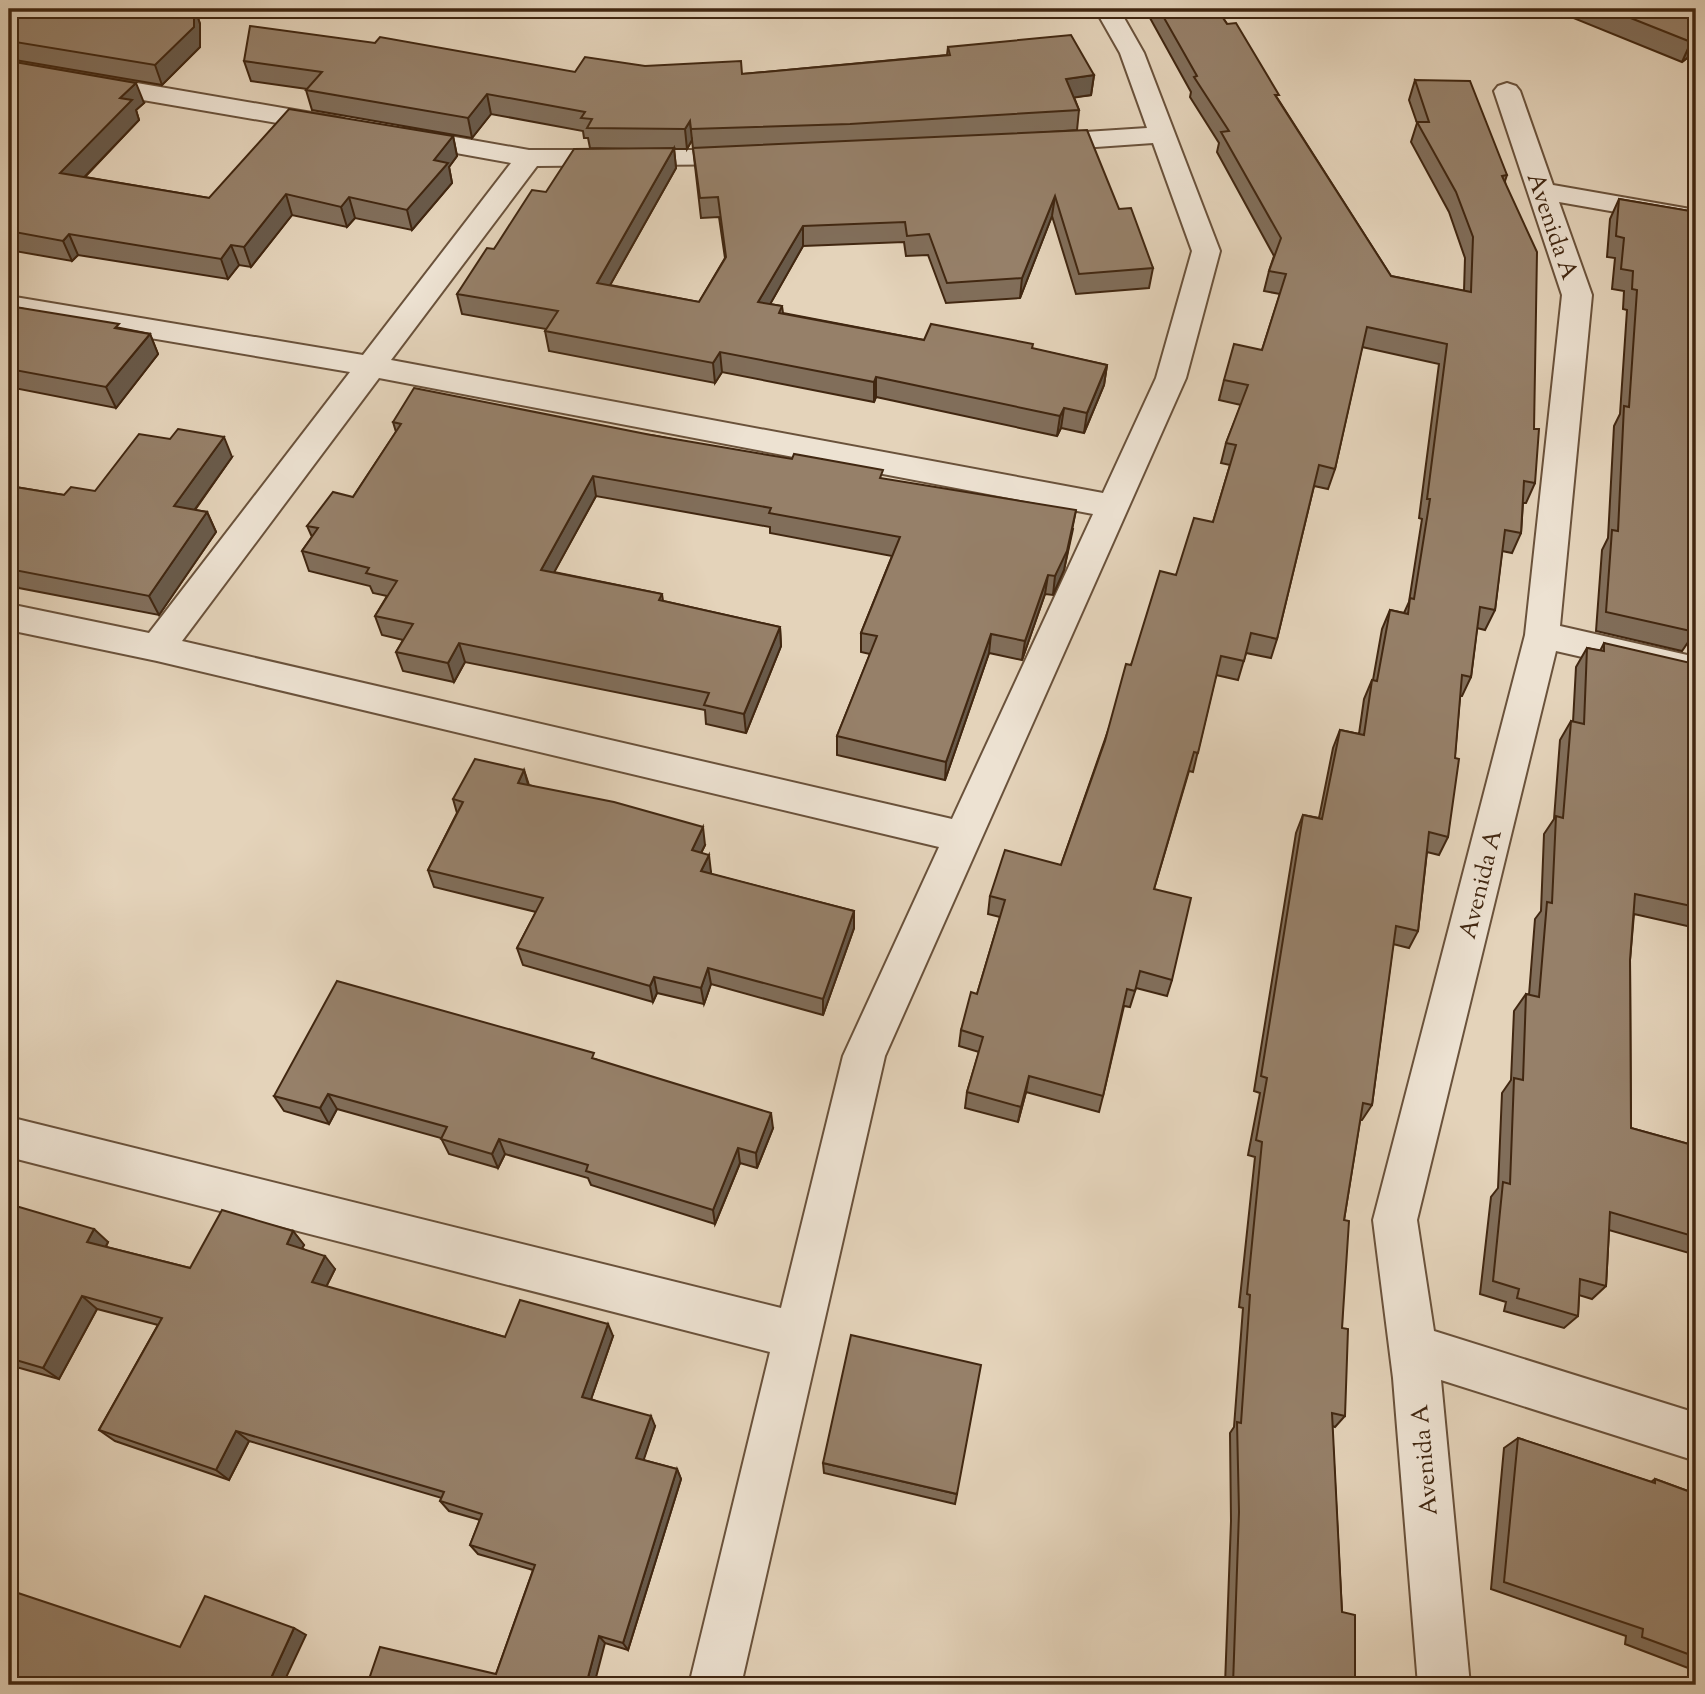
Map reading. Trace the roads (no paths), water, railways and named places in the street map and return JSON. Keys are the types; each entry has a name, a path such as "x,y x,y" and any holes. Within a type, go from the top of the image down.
{"street":[{"path":"715,1685 864,1056 1171,378 1206,251 1132,53 1107,9"},
{"path":"9,69 528,158 770,158"},
{"name":"Avenida A","path":"1444,1685 1413,1348 1395,1220 1542,635 1577,295 1507,91"},
{"path":"1012,145 1161,135"},
{"path":"157,648 528,158"},
{"path":"1541,191 1696,218"},
{"path":"9,305 369,366 1113,506"},
{"path":"9,617 157,648 963,837"},
{"path":"1542,635 1696,670"},
{"path":"9,1137 797,1335"},
{"path":"1413,1348 1696,1437"}]}
